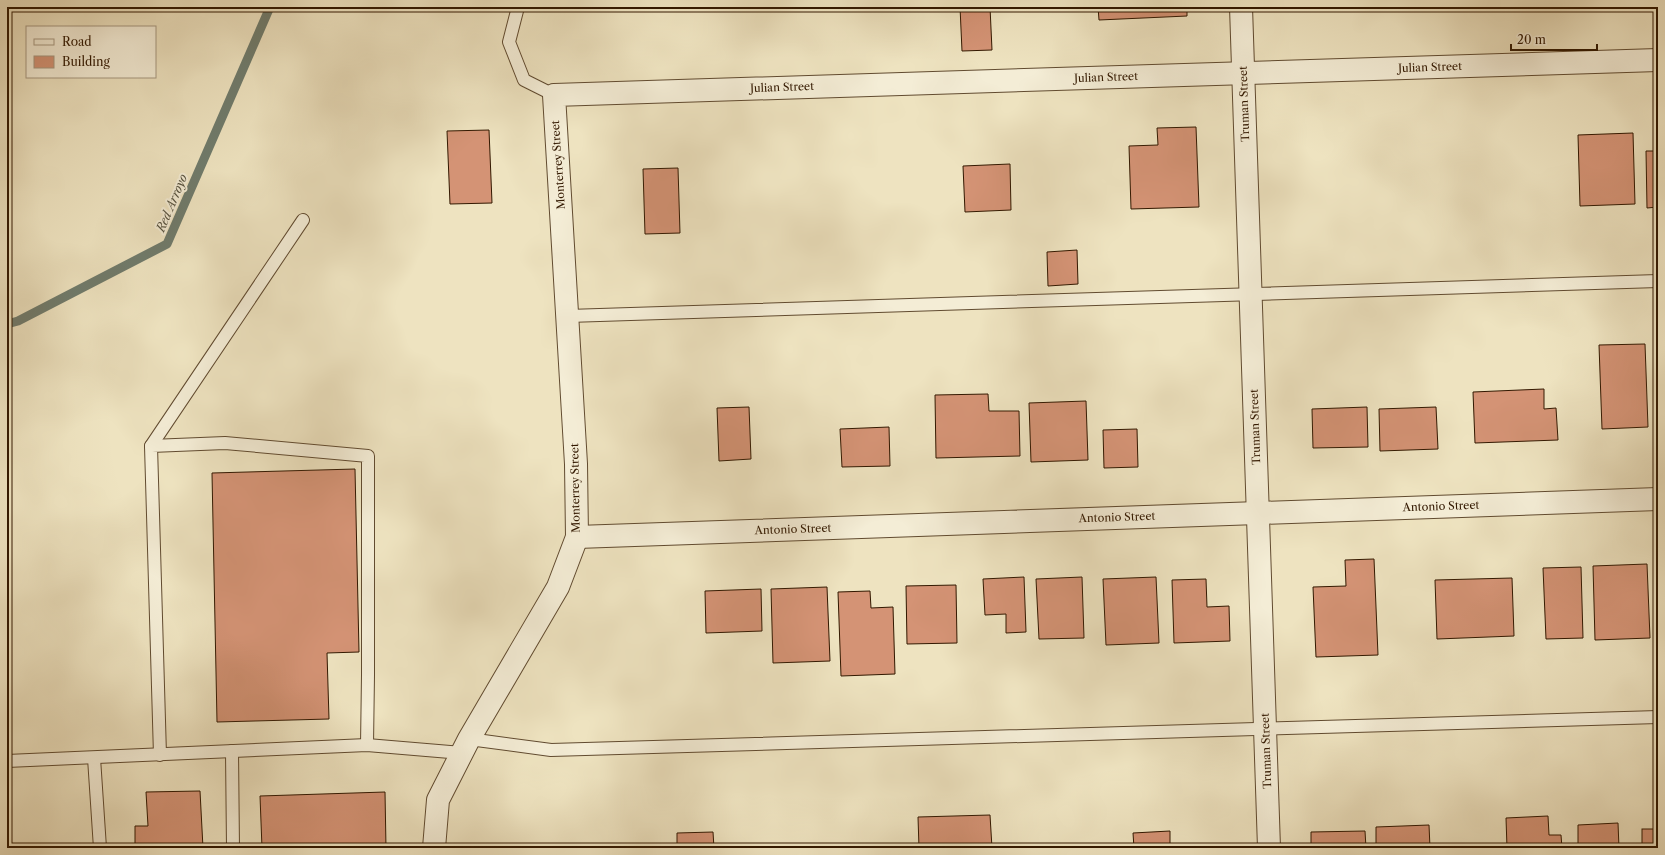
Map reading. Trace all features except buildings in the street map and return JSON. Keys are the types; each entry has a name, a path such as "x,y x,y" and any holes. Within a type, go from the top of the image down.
{"street":[{"name":"Truman Street","path":"1241,7 1269,848"},
{"name":"Julian Street","path":"554,95 1658,60"},
{"name":"Monterrey Street","path":"434,848 438,800 466,746 558,587 576,537 576,464 554,95"},
{"name":"Antonio Street","path":"576,537 1658,499"}],"lane":[{"path":"518,7 509,42 524,80 554,95"},
{"path":"160,755 152,446 303,220"},
{"path":"568,316 1658,281"},
{"path":"152,446 225,443 368,456 367,745"},
{"path":"7,761 367,745 466,746 551,750 1658,717"},
{"path":"232,751 233,848"},
{"path":"94,758 100,848"}],"waterway":[{"name":"Red Arroyo","path":"7,324 18,321 167,244 270,7"}]}
